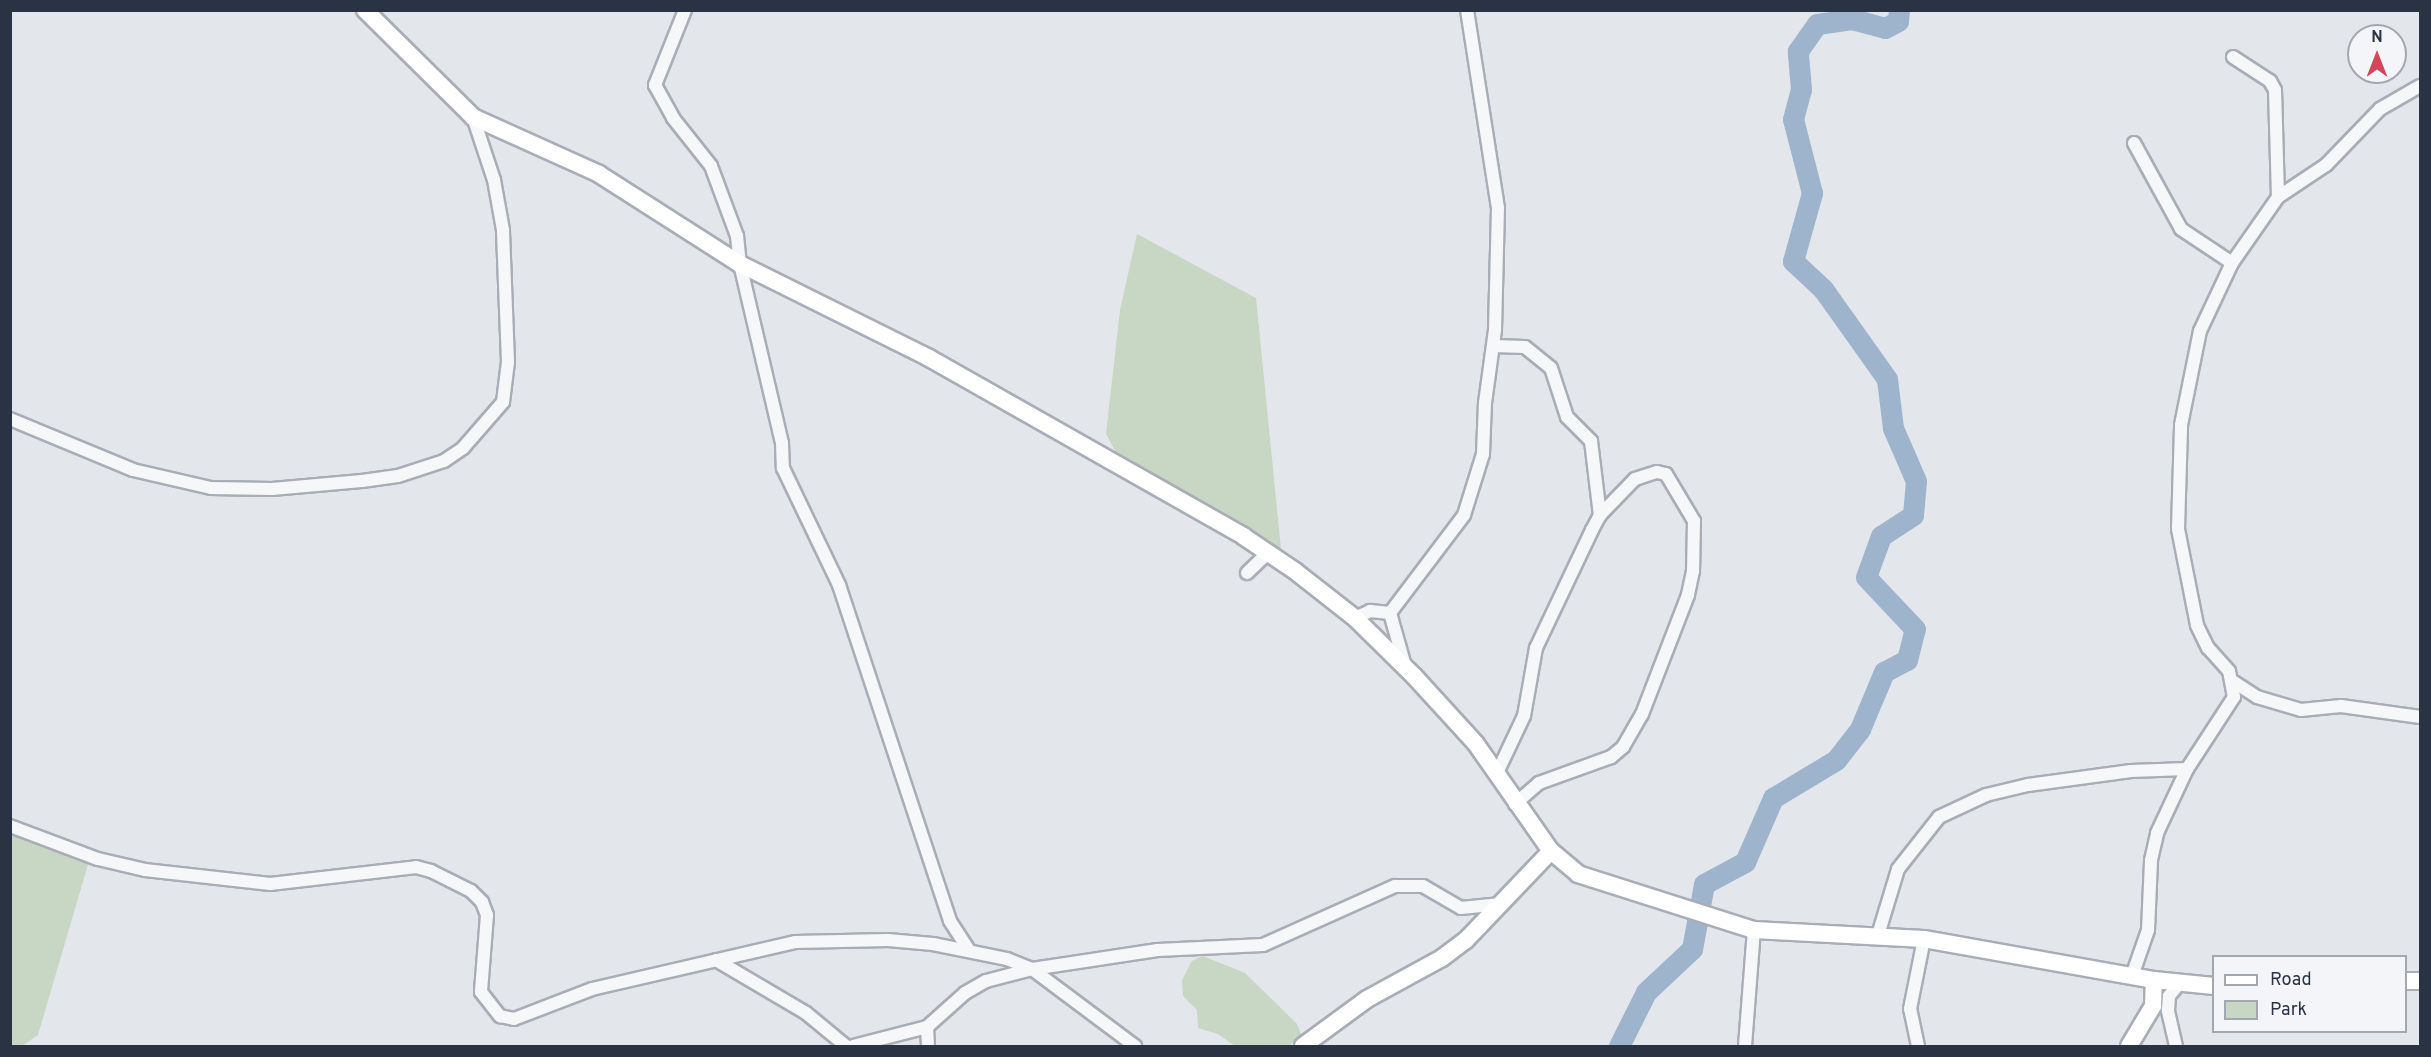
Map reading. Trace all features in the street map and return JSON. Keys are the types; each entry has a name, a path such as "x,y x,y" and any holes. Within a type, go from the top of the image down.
{"street":[{"path":"365,10 473,117 598,174 740,264 929,358 1267,554 1355,618 1405,666 1497,773 1515,804 1551,851 1578,874 1722,923 1754,930 1924,939 2154,980 2212,986"},
{"path":"685,10 654,85 673,118 711,166 737,236 740,264 762,346 783,468 839,585 950,921 968,950"},
{"path":"1390,613 1456,527 1471,499 1484,454 1485,403 1493,346 1498,208 1467,10"},
{"path":"2233,57 2270,81 2275,90 2278,197"},
{"path":"2421,86 2380,109 2326,165 2278,197 2232,263 2200,331 2181,425 2177,497 2183,565 2197,625 2208,648 2234,682 2257,697 2301,710 2341,706 2421,717"},
{"path":"10,420 133,470 170,482 211,488 272,489 362,482 398,476 444,461 463,448 503,402 508,362 503,230 494,180 473,117"},
{"path":"2134,143 2181,229 2232,263"},
{"path":"1493,346 1524,347 1551,368 1568,417 1591,441 1600,515"},
{"path":"1497,773 1524,716 1536,648 1600,515 1635,479 1657,472 1672,478 1694,521 1695,549 1688,595 1642,714 1623,747 1611,757 1539,783 1515,804"},
{"path":"1247,573 1267,554"},
{"path":"1355,618 1370,611 1390,613"},
{"path":"1390,613 1405,666"},
{"path":"2132,976 2148,930 2151,860 2157,833 2187,769 2227,712 2234,697 2234,682"},
{"path":"1878,935 1898,869 1939,817 1986,795 2023,786 2131,771 2187,769"},
{"path":"10,826 98,859 145,870 270,884 416,867 431,871 471,891 482,902 488,915 480,987 483,998 500,1016 507,1018 529,1016 592,989 795,942 888,940 968,950 1032,969 1135,1047"},
{"path":"1303,1047 1367,999 1442,958 1503,904 1551,851"},
{"path":"854,1047 927,1027 965,993 986,981 1032,969 1158,950 1263,945 1395,886 1423,886 1461,908 1503,904"},
{"path":"1746,1047 1754,930"},
{"path":"1918,1047 1910,1009 1924,939"},
{"path":"716,960 806,1013 846,1047"},
{"path":"2129,1047 2153,1006 2154,980"},
{"path":"2176,1047 2168,1010 2169,996 2179,984"},
{"path":"927,1027 928,1047"}],"green space":[{"path":"1137,234 1256,298 1281,549 1120,460 1106,434 1120,310"},
{"path":"10,833 89,861 38,1035 22,1046 11,1046"},
{"path":"1203,956 1245,973 1297,1024 1302,1036 1289,1046 1235,1046 1218,1034 1198,1028 1197,1010 1183,996 1182,980 1192,961"}],"waterway":[{"path":"1619,1046 1646,992 1692,949 1704,884 1745,862 1773,798 1836,760 1860,729 1884,672 1907,660 1915,629 1866,577 1881,536 1913,515 1916,481 1893,428 1887,379 1823,289 1793,261 1812,193 1793,119 1801,89 1798,51 1817,24 1852,19 1885,28 1898,21 1899,10"}]}
